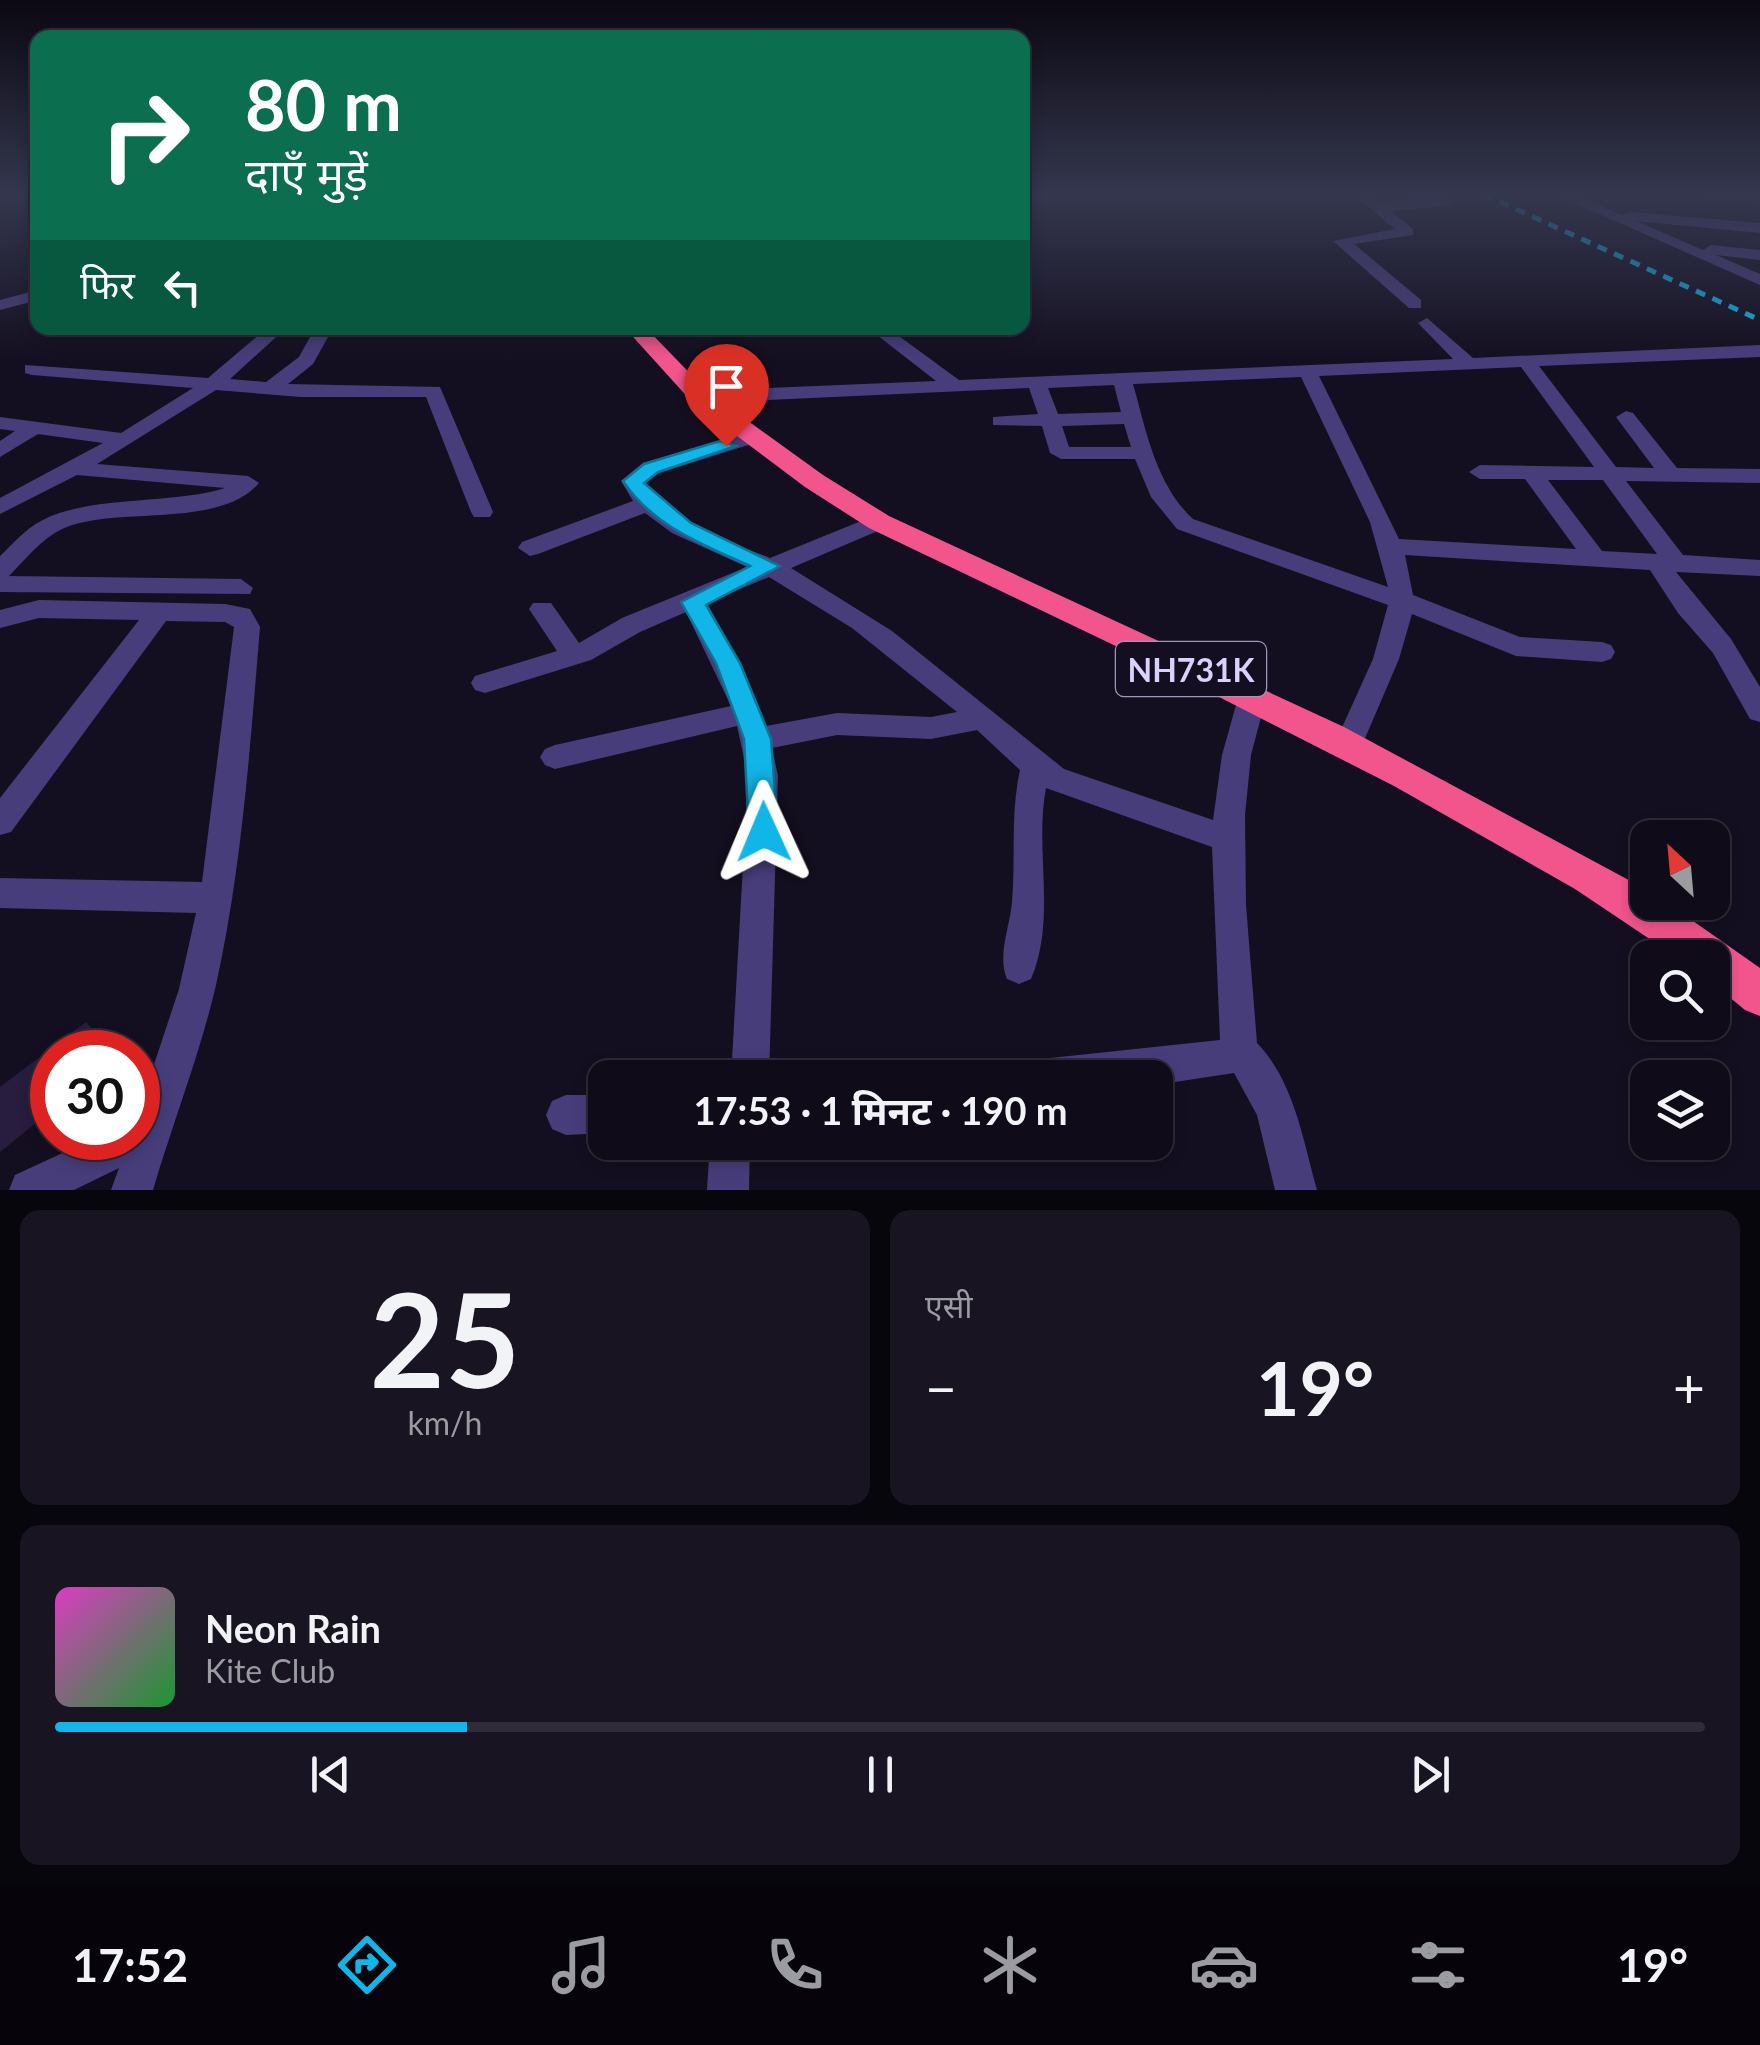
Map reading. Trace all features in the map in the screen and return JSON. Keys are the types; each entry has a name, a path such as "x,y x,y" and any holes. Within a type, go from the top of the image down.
{"highway":[{"name":"NH731K","path":"642,335 700,396 879,522 1349,743 1613,888 1688,940"},
{"name":"NH731K","path":"1730,970 1760,995"}],"street":[{"path":"1351,250 1416,304"},
{"path":"1690,250 1760,280"},
{"path":"1702,250 1760,255"},
{"path":"0,306 30,297"},
{"path":"1427,323 1466,361"},
{"path":"0,507 74,468 209,383 268,335"},
{"path":"271,388 306,360 320,335"},
{"path":"886,335 950,383"},
{"path":"700,396 1760,351"},
{"path":"1525,360 1609,474 1760,711"},
{"path":"1306,368 1390,546 1402,602 1349,743"},
{"path":"32,369 271,388 437,392 482,512"},
{"path":"1121,376 1144,454 1168,509 1185,524 1482,629 1510,644 1602,652"},
{"path":"1036,380 1061,453 1144,454"},
{"path":"1626,416 1671,475"},
{"path":"1000,421 1133,418"},
{"path":"0,423 121,439"},
{"path":"0,451 33,428"},
{"path":"754,437 637,476 632,481 650,502 697,536 769,566 835,606 981,718 1035,767 1054,778 1229,839"},
{"path":"0,570 58,521 239,492 248,483 74,468"},
{"path":"1480,472 1760,476"},
{"path":"1532,473 1596,559"},
{"path":"530,548 650,502"},
{"path":"486,683 574,656 632,625 879,522"},
{"path":"1390,546 1760,568"},
{"path":"0,584 241,588"},
{"path":"692,602 728,663 752,726 765,804 752,958 750,1060"},
{"path":"0,619 39,609 160,611 240,615 247,627 225,850 196,989 160,1105"},
{"path":"542,609 574,656"},
{"path":"0,822 160,611"},
{"path":"1730,662 1760,663"},
{"path":"1252,698 1234,758 1229,839 1238,1050 1256,1066 1266,1084 1296,1190"},
{"path":"555,758 752,726 931,728 981,718"},
{"path":"1018,967 1029,902 1027,807 1035,767"},
{"path":"0,894 213,898"},
{"path":"1730,966 1760,968"},
{"path":"1173,1064 1226,1058 1238,1050"},
{"path":"566,1115 588,1114"},
{"path":"30,1190 92,1160"},
{"path":"132,1190 142,1160"},
{"path":"728,1190 729,1160"}],"building":[{"path":"86,1022 93,1030 75,1030"},
{"path":"30,1064 30,1128 0,1152 0,1087"}],"railway":[{"path":"1605,250 1760,320"}],"route":[{"path":"726,446 651,468 632,481 644,498 684,528 769,566 692,602 728,663 758,739 764,832"}]}
